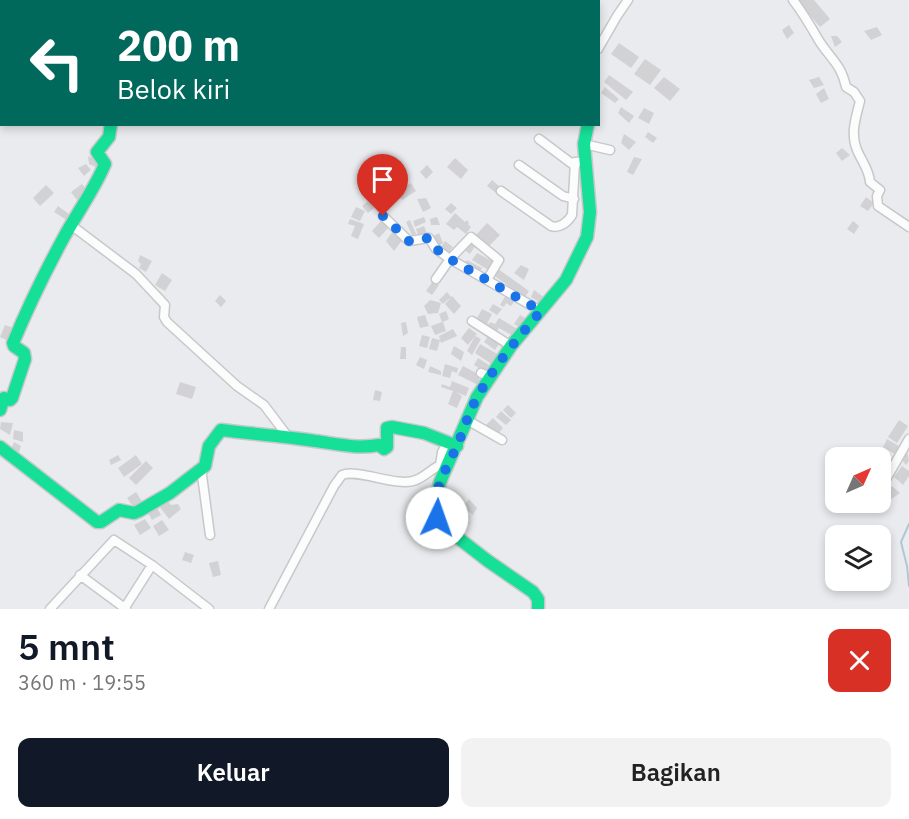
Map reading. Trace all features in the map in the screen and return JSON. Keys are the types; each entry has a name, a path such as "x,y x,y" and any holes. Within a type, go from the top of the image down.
{"street":[{"path":"600,46 628,0"},
{"path":"793,0 809,21 819,40 842,69 846,87 854,92 860,101 855,119 856,150 869,172 870,182 880,190 877,196 878,206 909,227"},
{"path":"0,410 4,398 10,400 12,398 25,358 24,353 13,343 36,289 105,165 97,152 109,137 111,126"},
{"path":"501,191 555,228 568,221 573,215 588,126"},
{"path":"538,139 580,164 590,212 587,237 566,280 486,375 467,420 452,445 434,508 437,518 444,527 488,561 526,585 538,599 538,609"},
{"path":"584,144 610,150"},
{"path":"519,165 563,196 574,199"},
{"path":"383,216 409,241 429,238 436,249 450,259 541,311"},
{"path":"71,225 138,276 165,305 164,317 167,322 236,385 266,406 289,438"},
{"path":"436,279 468,238 472,237 499,260 487,280"},
{"path":"472,321 511,346"},
{"path":"467,420 502,440"},
{"path":"0,447 97,522 101,522 119,510 134,513 155,504 205,466 205,457 216,434 221,430 346,447 354,445 364,448 379,445 384,449 387,446 386,430 392,427 423,434 452,445"},
{"path":"891,470 909,439"},
{"path":"269,609 342,475 352,473 380,479 415,481 440,465 442,453 452,445"},
{"path":"201,468 210,535"},
{"path":"50,609 114,540 152,565 209,609"},
{"path":"80,575 125,609 152,565"}],"building":[{"path":"797,0 814,0 830,19 820,27"},
{"path":"789,25 794,33 787,39 782,30"},
{"path":"877,27 882,35 871,40 864,31"},
{"path":"831,36 837,36 842,42 835,47"},
{"path":"619,43 639,57 631,68 611,54"},
{"path":"645,59 661,70 650,85 634,74"},
{"path":"609,75 633,92 626,100 604,82"},
{"path":"664,77 680,89 670,101 654,88"},
{"path":"819,77 824,85 814,88 809,80"},
{"path":"605,87 619,99 615,103 601,93"},
{"path":"824,88 829,99 821,103 816,94"},
{"path":"621,107 634,116 629,123 618,113"},
{"path":"644,108 654,113 649,124 638,118"},
{"path":"648,132 657,138 653,143 645,137"},
{"path":"624,134 636,142 629,150 621,143"},
{"path":"842,148 850,155 842,161 836,153"},
{"path":"88,156 101,162 100,169 89,164"},
{"path":"634,157 642,159 633,175 627,172"},
{"path":"455,158 468,170 461,179 447,167"},
{"path":"86,164 91,170 84,176 78,168"},
{"path":"427,165 433,172 426,179 420,172"},
{"path":"492,180 501,188 496,193 487,186"},
{"path":"411,183 416,191 402,200 397,192"},
{"path":"82,184 88,192 77,200 71,192"},
{"path":"46,185 54,193 40,206 33,198"},
{"path":"389,185 395,194 378,206 374,194 379,194"},
{"path":"866,197 874,203 868,211 860,206"},
{"path":"426,198 431,208 423,212 417,199"},
{"path":"368,201 374,208 368,213 362,206"},
{"path":"451,203 457,208 451,214 445,209"},
{"path":"58,206 73,217 70,222 54,212"},
{"path":"356,207 365,211 360,221 351,217"},
{"path":"455,213 469,223 471,227 466,234 457,227 454,230 446,224"},
{"path":"424,217 426,222 415,227 413,221"},
{"path":"437,217 440,225 431,225 430,219"},
{"path":"350,219 364,224 358,239 351,236 355,226 348,224"},
{"path":"410,220 416,234 412,235 406,222"},
{"path":"381,221 388,228 379,238 372,231"},
{"path":"853,221 859,226 854,234 847,229"},
{"path":"487,223 500,235 488,247 476,235"},
{"path":"424,226 428,236 415,236 418,235 416,229"},
{"path":"393,231 403,239 394,251 386,241"},
{"path":"439,233 443,243 436,248 430,238"},
{"path":"470,239 477,243 470,254 463,249"},
{"path":"445,241 453,247 447,254 440,248"},
{"path":"477,253 496,263 490,271 472,260"},
{"path":"140,255 152,261 146,272 139,268"},
{"path":"467,260 482,268 478,274 464,264"},
{"path":"521,265 529,269 524,280 514,273"},
{"path":"498,269 529,291 525,297 493,275"},
{"path":"162,273 172,280 165,291 155,285"},
{"path":"433,281 439,285 432,295 426,291"},
{"path":"534,290 545,298 539,302 531,297"},
{"path":"447,292 451,297 443,304 439,300"},
{"path":"507,293 516,299 511,306 506,303 504,307 500,305"},
{"path":"220,295 226,301 221,307 215,301"},
{"path":"452,296 461,306 454,314 445,304"},
{"path":"430,300 441,303 438,313 428,314 424,306"},
{"path":"493,304 502,309 497,315 489,310"},
{"path":"482,309 492,314 486,326 476,320"},
{"path":"446,311 449,319 443,322 446,331 435,335 431,326 442,322 439,314"},
{"path":"425,315 429,326 420,328 417,317"},
{"path":"520,315 527,319 521,328 514,324"},
{"path":"499,318 519,330 515,337 499,328 495,334 486,328 490,322 495,324"},
{"path":"406,322 408,333 403,336 401,323"},
{"path":"5,325 17,329 10,342 0,337"},
{"path":"469,328 477,334 468,345 461,338"},
{"path":"453,329 457,336 441,343 439,336"},
{"path":"422,335 430,337 427,348 419,346"},
{"path":"475,336 481,339 472,355 467,351"},
{"path":"488,336 499,344 495,350 484,342"},
{"path":"432,338 440,340 437,351 429,349"},
{"path":"480,344 499,355 493,365 475,353"},
{"path":"454,346 464,352 461,361 451,354"},
{"path":"401,347 406,347 406,359 400,359"},
{"path":"420,357 427,360 424,369 416,365"},
{"path":"478,358 489,365 485,372 474,365"},
{"path":"445,364 458,368 457,373 452,371 450,378 442,376"},
{"path":"430,366 441,371 441,375 428,372"},
{"path":"463,366 480,375 478,385 458,375"},
{"path":"452,381 469,388 466,396 456,392 462,396 457,408 448,404 453,391 441,387 442,384 450,387"},
{"path":"180,382 196,387 192,399 176,394"},
{"path":"375,390 382,392 380,401 373,400"},
{"path":"508,405 516,413 511,418 503,410"},
{"path":"501,411 511,420 506,425 496,417"},
{"path":"493,418 503,428 497,435 486,425"},
{"path":"899,420 908,426 897,443 888,437"},
{"path":"1,422 13,423 10,435 0,429"},
{"path":"14,430 23,432 23,442 13,439"},
{"path":"887,439 902,448 898,456 891,452 891,447 883,447"},
{"path":"14,442 21,446 18,455 11,450"},
{"path":"907,450 909,461 906,465 901,459"},
{"path":"118,455 121,460 111,465 109,460"},
{"path":"136,455 142,464 124,477 118,468"},
{"path":"146,461 153,468 136,485 129,478"},
{"path":"902,466 909,471 909,476 903,485 894,477"},
{"path":"891,487 900,493 891,499"},
{"path":"136,492 143,503 134,508 127,498"},
{"path":"469,499 477,508 473,515 463,507"},
{"path":"167,500 171,505 178,504 181,509 169,519 159,506"},
{"path":"156,506 161,515 152,520 147,511"},
{"path":"145,519 151,528 140,535 134,525"},
{"path":"162,520 169,530 159,536 153,526"},
{"path":"185,552 194,555 191,563 182,560"},
{"path":"218,561 221,575 213,577 209,563"}],"waterway":[{"path":"909,524 901,542 909,586"}],"traffic: fast":[{"path":"0,410 4,398 10,400 12,398 25,359 24,353 13,343 50,263 105,164 97,152 109,137 111,126"},
{"path":"538,609 538,599 533,592 444,527 437,518 434,508 440,482 477,397 511,346 566,280 587,237 590,212 584,144 588,126"},
{"path":"0,447 97,522 101,522 119,510 134,513 139,511 170,493 205,466 209,446 221,430 347,446 379,445 384,449 387,447 387,428 392,427 424,433 457,446"}],"route":[{"path":"383,216 409,241 429,238 436,249 450,259 541,311 511,346 477,398 440,482 434,508 437,518"}]}
